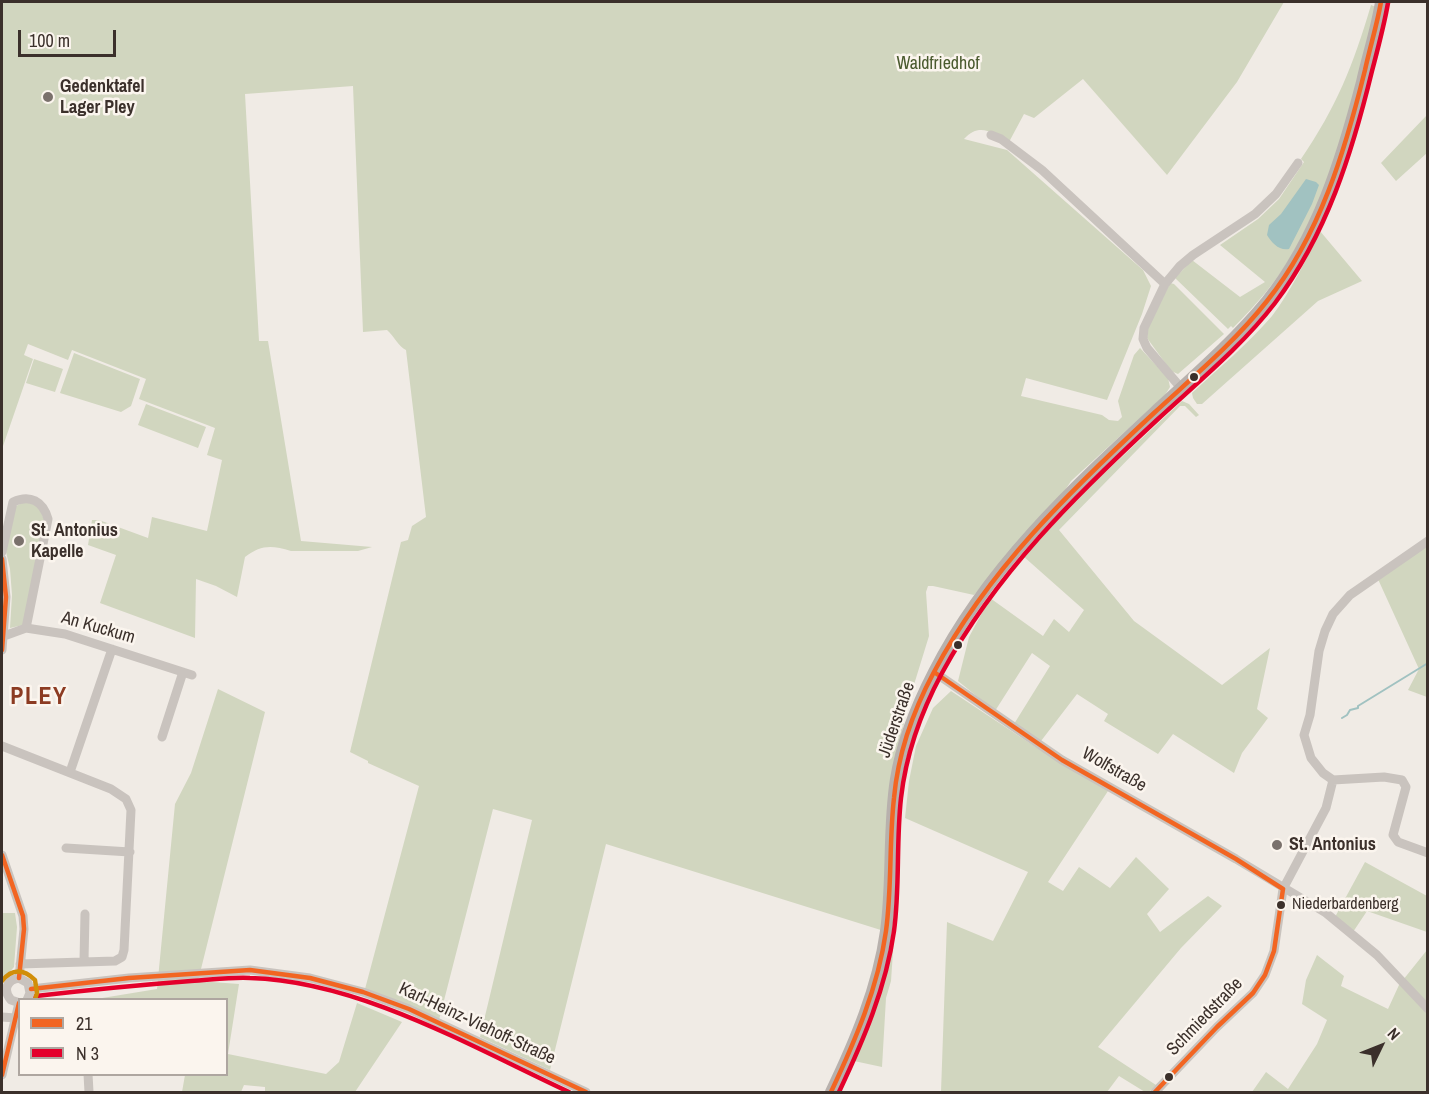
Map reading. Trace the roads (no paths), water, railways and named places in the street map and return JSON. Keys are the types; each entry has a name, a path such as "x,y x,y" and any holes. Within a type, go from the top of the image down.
{"main road":[{"name":"Jüderstraße","path":"831,1092 857,1033 874,986 886,932 896,780 910,728 934,672 979,597 1018,547 1068,495 1236,335 1266,301 1298,254 1329,191 1340,159 1381,2"}],"street":[{"path":"991,135 1001,139 1042,170 1165,284"},
{"path":"1181,388 1147,348 1143,339 1144,328 1165,284 1193,255 1255,214 1276,194 1298,163"},
{"path":"2,552 4,526 13,502 25,497 33,499 41,505 48,519 26,628"},
{"path":"1428,541 1350,595 1333,614 1319,651 1310,715 1304,735 1311,758 1323,773 1333,780 1384,777 1402,780 1406,787 1393,835 1398,842 1428,853"},
{"path":"2,562 6,597 2,650"},
{"name":"An Kuckum","path":"4,636 26,628 65,634 187,673 162,737"},
{"path":"70,772 112,649"},
{"name":"Wolfstraße","path":"934,672 1062,760 1326,913 1377,955 1428,1009"},
{"path":"2,746 111,789 126,799 131,810 122,957 115,961 20,964"},
{"path":"1282,889 1326,808 1333,780"},
{"path":"66,848 130,852"},
{"path":"2,855 23,916 24,929 19,978"},
{"name":"Schmiedstraße","path":"1155,1092 1253,993 1265,975 1274,951 1282,889"},
{"path":"84,961 85,914"},
{"name":"Karl-Heinz-Viehoff-Straße","path":"31,990 129,978 250,970 310,978 363,992 409,1009 586,1092"},
{"path":"18,1001 11,1000 4,994 9,983 19,978 26,980 31,990 25,998"},
{"path":"2,1075 18,1011"},
{"path":"2,1017 15,1018"},
{"path":"88,1076 89,1092"}],"water":[{"path":"1306,179 1319,185 1312,204 1289,249 1279,248 1267,235 1269,225 1281,214"}],"waterway":[{"path":"1342,718 1350,710 1358,708 1428,663"}],"place":[{"name":"Gedenktafel Lager Pley","path":"48,97"},
{"name":"St. Antonius Kapelle","path":"19,541"},
{"name":"St. Antonius","path":"1277,845"},
{"name":"Niederbardenberg","path":"1281,905"}],"district":[{"name":"PLEY","path":"39,698"}],"park label":[{"name":"Waldfriedhof","path":"938,64"}]}
